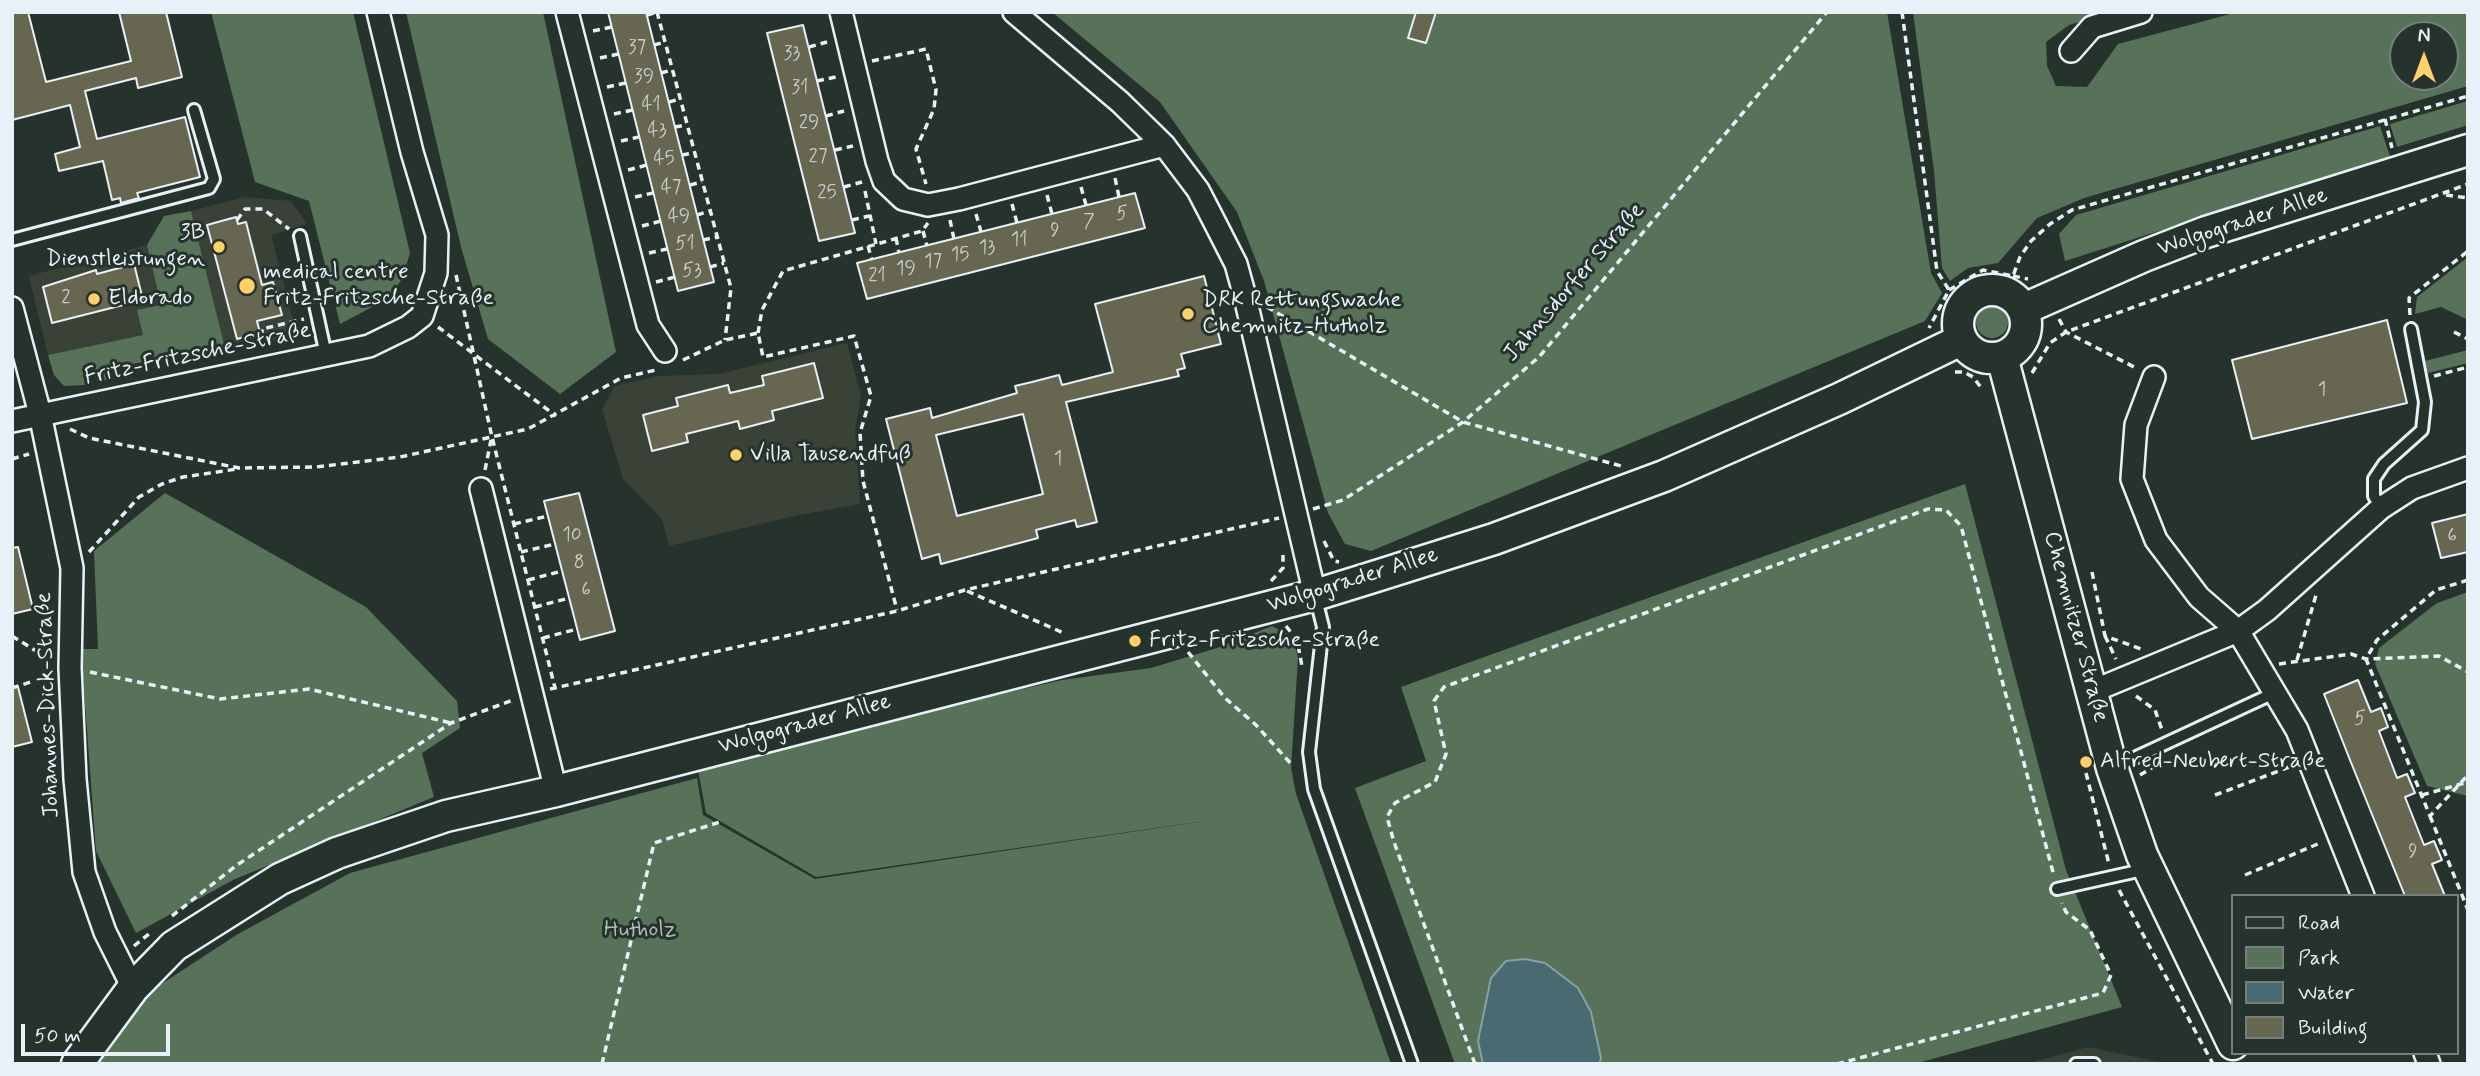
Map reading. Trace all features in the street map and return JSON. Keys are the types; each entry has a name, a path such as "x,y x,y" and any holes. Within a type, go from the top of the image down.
{"main road":[{"name":"Wolgograder Allee","path":"2024,309 2206,232 2468,150"},
{"path":"1998,290 2018,300 2024,309 2027,321 2021,344 2002,357 1978,356 1950,344 1961,308 1977,293 1998,290"},
{"name":"Wolgograder Allee","path":"78,1064 127,975 280,879 337,853 446,816 556,791 1315,595 1494,539 1664,476 1839,399 1950,344"},
{"name":"Chemnitzer Straße","path":"2002,357 2093,691 2108,786 2232,1042"}],"street":[{"path":"378,12 412,152 437,235 436,273 422,316"},
{"path":"567,12 648,326 668,361"},
{"path":"841,12 884,181 903,199 933,204 1164,145"},
{"path":"1014,12 1120,102 1164,145 1198,190 1236,264 1244,293 1287,520 1315,595"},
{"path":"2071,51 2092,27 2141,12"},
{"name":"Johannes-Dick-Straße","path":"12,308 40,414 72,568 70,668 75,779 84,872 106,932 127,975"},
{"name":"Fritz-Fritzsche-Straße","path":"40,414 369,346 408,327 422,316"},
{"path":"2154,377 2136,425 2132,479 2156,540 2199,597 2238,631 2297,730 2362,894"},
{"path":"12,421 40,414"},
{"path":"2093,691 2238,631 2267,610 2381,508 2412,488 2468,468"},
{"path":"481,489 556,791"}],"lane":[{"path":"12,240 209,188 214,179 194,110"},
{"path":"300,236 326,355"},
{"path":"2381,508 2374,496 2375,479 2384,464 2422,430 2425,402 2411,329"},
{"path":"1315,595 1323,627 1309,752 1314,789 1412,1064"},
{"path":"2108,786 2167,742 2274,693"},
{"path":"2057,889 2148,868"},
{"path":"2076,1064 2094,1064"}],"path":[{"path":"647,15 657,12 731,288 725,340"},
{"name":"Jahnsdorfer Straße","path":"166,920 237,865 451,723 533,692 897,611 965,590 1287,520 1343,500 1464,422 1539,357 1827,12"},
{"path":"1902,12 1937,271 1949,290"},
{"path":"654,45 665,42"},
{"path":"854,64 926,49 936,90 934,109 916,149 935,213 923,230 783,271 762,310 758,333 763,357 854,336 871,396 860,433 863,481 897,611"},
{"path":"661,73 672,70"},
{"path":"1983,390 1973,377 1964,372 1951,372 1950,344 1928,330 1949,290 1983,270 2013,276 2020,257 2031,241 2050,224 2072,210 2468,96"},
{"path":"669,102 680,99"},
{"path":"2385,119 2394,153"},
{"path":"675,127 687,124"},
{"path":"682,155 695,152"},
{"path":"690,185 702,182"},
{"path":"864,182 876,244"},
{"path":"2458,188 2468,184"},
{"path":"2442,194 2468,198"},
{"path":"237,220 245,209 262,209 300,236"},
{"path":"697,215 710,211"},
{"path":"852,220 869,216"},
{"path":"923,230 927,246"},
{"path":"703,240 717,237"},
{"path":"896,238 900,253"},
{"path":"868,246 872,260"},
{"path":"2409,298 2468,251"},
{"path":"710,267 724,264"},
{"path":"436,273 458,276 492,437 555,688"},
{"path":"1244,293 1464,422 1568,454 1664,476"},
{"path":"422,316 556,416"},
{"path":"248,339 262,334 261,329 287,323"},
{"path":"2066,332 2154,377"},
{"path":"2454,332 2468,339"},
{"path":"72,568 81,562 139,497 183,477 239,468 328,466 400,457 528,429 621,378 725,340 758,333"},
{"path":"2421,379 2468,367"},
{"path":"40,414 89,438 239,468"},
{"path":"481,489 492,437"},
{"path":"1475,1064 1387,817 1395,803 1435,782 1446,754 1434,701 1444,687 1928,509 1946,510 1961,526 2057,889 2066,912 2090,930 2111,975 2102,993 1837,1064"},
{"path":"514,524 548,516"},
{"path":"521,552 555,544"},
{"path":"1267,586 1283,568 1283,548"},
{"path":"528,579 562,571"},
{"path":"2092,572 2105,636 2129,691 2155,710 2167,742 2160,765 2135,778 2136,784 2108,786"},
{"path":"2366,659 2377,640 2436,590 2468,580"},
{"path":"965,590 1071,636"},
{"path":"2297,660 2316,595"},
{"path":"535,607 569,598"},
{"path":"543,638 577,629"},
{"path":"12,636 48,659 70,668 220,699 309,689 451,723"},
{"path":"2105,636 2145,650"},
{"path":"1185,648 1225,698 1256,725 1293,766"},
{"path":"2260,669 2297,660 2351,654 2366,659 2439,656 2468,672"},
{"path":"2366,659 2468,910"},
{"path":"12,688 37,682 70,668"},
{"path":"2215,795 2308,760"},
{"path":"2430,816 2465,783 2468,775"},
{"path":"2422,795 2465,783"},
{"path":"602,1064 654,844 720,822"},
{"path":"2245,875 2339,835"},
{"path":"127,975 136,944 156,929"}],"shaded area":[{"name":"medical centre Fritz-Fritzsche-Straße","path":"245,197 291,201 307,224 271,235 298,338 225,348 191,211"},
{"path":"147,245 161,305 143,335 48,355 29,276"},
{"name":"Villa Tausendfuß","path":"847,343 861,395 855,431 860,504 794,516 669,546 662,519 623,479 602,409 615,386 658,376 719,374"},
{"path":"2088,1047 2169,1064 2026,1064"}],"green space":[{"path":"211,12 353,12 410,253 402,279 387,299 340,324 309,201 255,182"},
{"path":"406,12 543,12 616,352 560,394 488,339 461,247"},
{"path":"1052,12 1887,12 1931,273 1942,293 1925,321 1371,551 1345,544 1328,513 1264,281 1237,212 1160,102"},
{"path":"1913,12 2110,12 2069,25 2046,42 2047,66 2056,86 2087,87 2118,44 2238,12 2468,12 2468,86 2459,89 2459,21 2389,21 2389,91 2451,91 2084,198 2037,218 1998,263 1968,268 1950,281 1942,268 1934,171"},
{"path":"2468,101 2468,125 2397,147 2390,124"},
{"path":"2380,126 2390,157 2065,261 2059,234 2076,215"},
{"path":"191,211 225,348 108,368 111,379 97,382 94,372 84,374 85,385 64,386 54,375 48,355 143,335 137,310 161,305 147,245 164,216"},
{"path":"2468,257 2468,320 2441,307 2415,314 2417,297"},
{"path":"1992,306 2003,311 2008,322 2003,333 1992,338 1981,333 1976,322 1981,311"},
{"path":"2468,350 2468,363 2428,373 2425,361"},
{"path":"1965,484 2066,870 2122,1007 1914,1064 1455,1064 1355,788 1426,761 1401,687"},
{"path":"165,493 366,607 457,701 460,728 422,753 434,797 233,880 136,933 96,851 81,649 98,649 94,551"},
{"path":"2468,592 2468,796 2427,786 2375,664 2379,648 2437,603"},
{"name":"Hutholz","path":"1272,626 1287,634 1294,642 1298,658 1291,768 1296,794 1391,1064 98,1064 146,994 238,934 350,873 697,778 703,815 815,879 1225,818 816,877 706,813 697,764 1062,680 1151,668 1217,648"}],"water":[{"path":"1525,959 1545,963 1578,988 1591,1012 1601,1058 1599,1064 1483,1064 1478,1041 1491,978 1506,961"}],"building":[{"path":"12,12 28,12 46,82 131,61 119,12 166,12 182,77 138,88 136,78 85,91 97,139 185,117 200,177 137,193 139,198 121,203 120,198 112,200 103,161 59,171 55,154 80,147 70,105 12,120"},
{"path":"608,12 646,12 714,282 678,291"},
{"path":"1416,12 1436,12 1426,43 1408,38"},
{"path":"803,25 855,233 819,241 767,33"},
{"path":"1135,193 1145,228 867,299 857,263"},
{"path":"236,217 238,224 246,222 262,285 273,282 282,315 257,321 260,333 237,339 207,225"},
{"path":"134,264 143,300 52,323 43,287 96,270 97,274"},
{"path":"1204,276 1221,344 1181,354 1185,368 1177,370 1179,376 1066,402 1097,522 1077,527 1075,520 1036,530 1038,538 941,564 939,554 922,559 886,419 930,408 932,418 1017,393 1015,386 1059,375 1062,385 1113,372 1095,304","holes":["1023,414 1043,494 957,516 936,435"]},
{"path":"2387,320 2407,403 2252,439 2232,360"},
{"path":"814,363 823,398 772,411 774,420 740,429 738,421 686,434 688,442 652,451 643,415 678,406 676,398 728,385 730,393 764,385 762,376"},
{"path":"579,493 615,631 580,640 544,501"},
{"path":"2468,514 2468,552 2441,558 2432,523"},
{"path":"18,547 33,609 12,614 12,548"},
{"path":"2358,680 2371,712 2381,708 2388,727 2379,731 2397,778 2407,774 2415,793 2405,797 2424,845 2434,841 2442,860 2432,864 2444,894 2404,894 2324,694"},
{"path":"12,687 18,687 32,742 12,747"}],"place":[{"name":"3B Dienstleistungen","path":"219,247"},
{"name":"medical centre Fritz-Fritzsche-Straße","path":"247,286"},
{"name":"Eldorado","path":"94,299"},
{"name":"DRK Rettungswache Chemnitz-Hutholz","path":"1188,314"},
{"name":"Villa Tausendfuß","path":"736,455"},
{"name":"Fritz-Fritzsche-Straße","path":"1135,641"},
{"name":"Alfred-Neubert-Straße","path":"2086,762"}]}
